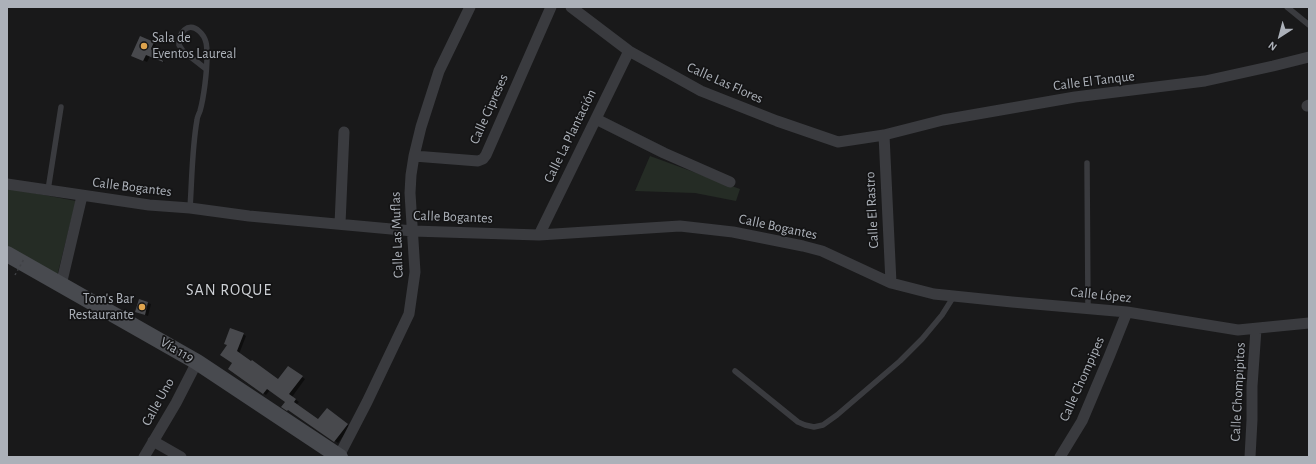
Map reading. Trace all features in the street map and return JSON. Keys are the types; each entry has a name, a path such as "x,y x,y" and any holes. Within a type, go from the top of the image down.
{"main road":[{"name":"Vía 119","path":"7,254 197,362 339,457"}],"street":[{"name":"Calle Las Muflas","path":"339,457 367,402 408,314 415,272 410,193 414,156 421,127 440,71 470,7"},
{"name":"Calle Cipreses","path":"414,156 478,161 483,159 551,7"},
{"name":"Calle Las Flores","path":"571,7 629,50 701,91 832,141 838,142 884,135"},
{"name":"Calle La Plantación","path":"539,235 629,50"},
{"name":"Calle El Tanque","path":"884,135 943,120 1075,97 1205,82 1309,57"},
{"path":"596,119 664,153 730,182"},
{"path":"340,224 344,132"},
{"name":"Calle El Rastro","path":"884,135 891,283"},
{"name":"Calle Bogantes","path":"7,184 149,205 413,231 539,235 680,226 733,232 822,251 891,283"},
{"path":"61,285 82,196"},
{"name":"Calle López","path":"891,283 934,294 1127,312 1238,330 1309,323"},
{"name":"Calle Chompipes","path":"1060,457 1082,421 1127,312"},
{"name":"Calle Chompipitos","path":"1250,457 1252,386 1256,329"},
{"name":"Calle Uno","path":"144,457 176,403 197,362"},
{"path":"154,441 181,457"}],"lane":[{"path":"1287,7 1309,25"},
{"path":"190,208 196,125 202,98 206,69 207,58 205,38 194,28 187,28 180,36 179,45 206,69"},
{"path":"48,190 61,107"},
{"path":"1087,163 1088,308"},
{"path":"735,371 798,422 814,427 823,425 837,415 900,361 942,316 954,296"}],"path":[{"path":"15,275 24,259"}],"shaded area":[{"path":"650,156 740,189 736,201 695,193 635,191"},
{"path":"7,188 76,201 57,276 7,247"}],"building":[{"name":"Sala de Eventos Laureal","path":"140,36 154,42 151,49 163,62 146,55 143,61 131,56"},
{"name":"Tom's Bar Restaurante","path":"139,299 148,302 145,315 135,312"},
{"path":"230,328 244,333 237,351 278,379 288,366 303,376 289,394 296,399 294,402 318,419 327,408 348,424 334,442 288,410 287,411 281,407 285,402 267,389 263,394 228,369 232,363 220,355 227,345 224,344"}],"place":[{"name":"Sala de Eventos Laureal","path":"144,46"},
{"name":"Tom's Bar Restaurante","path":"142,307"}],"district":[{"name":"SAN ROQUE","path":"229,290"}]}
